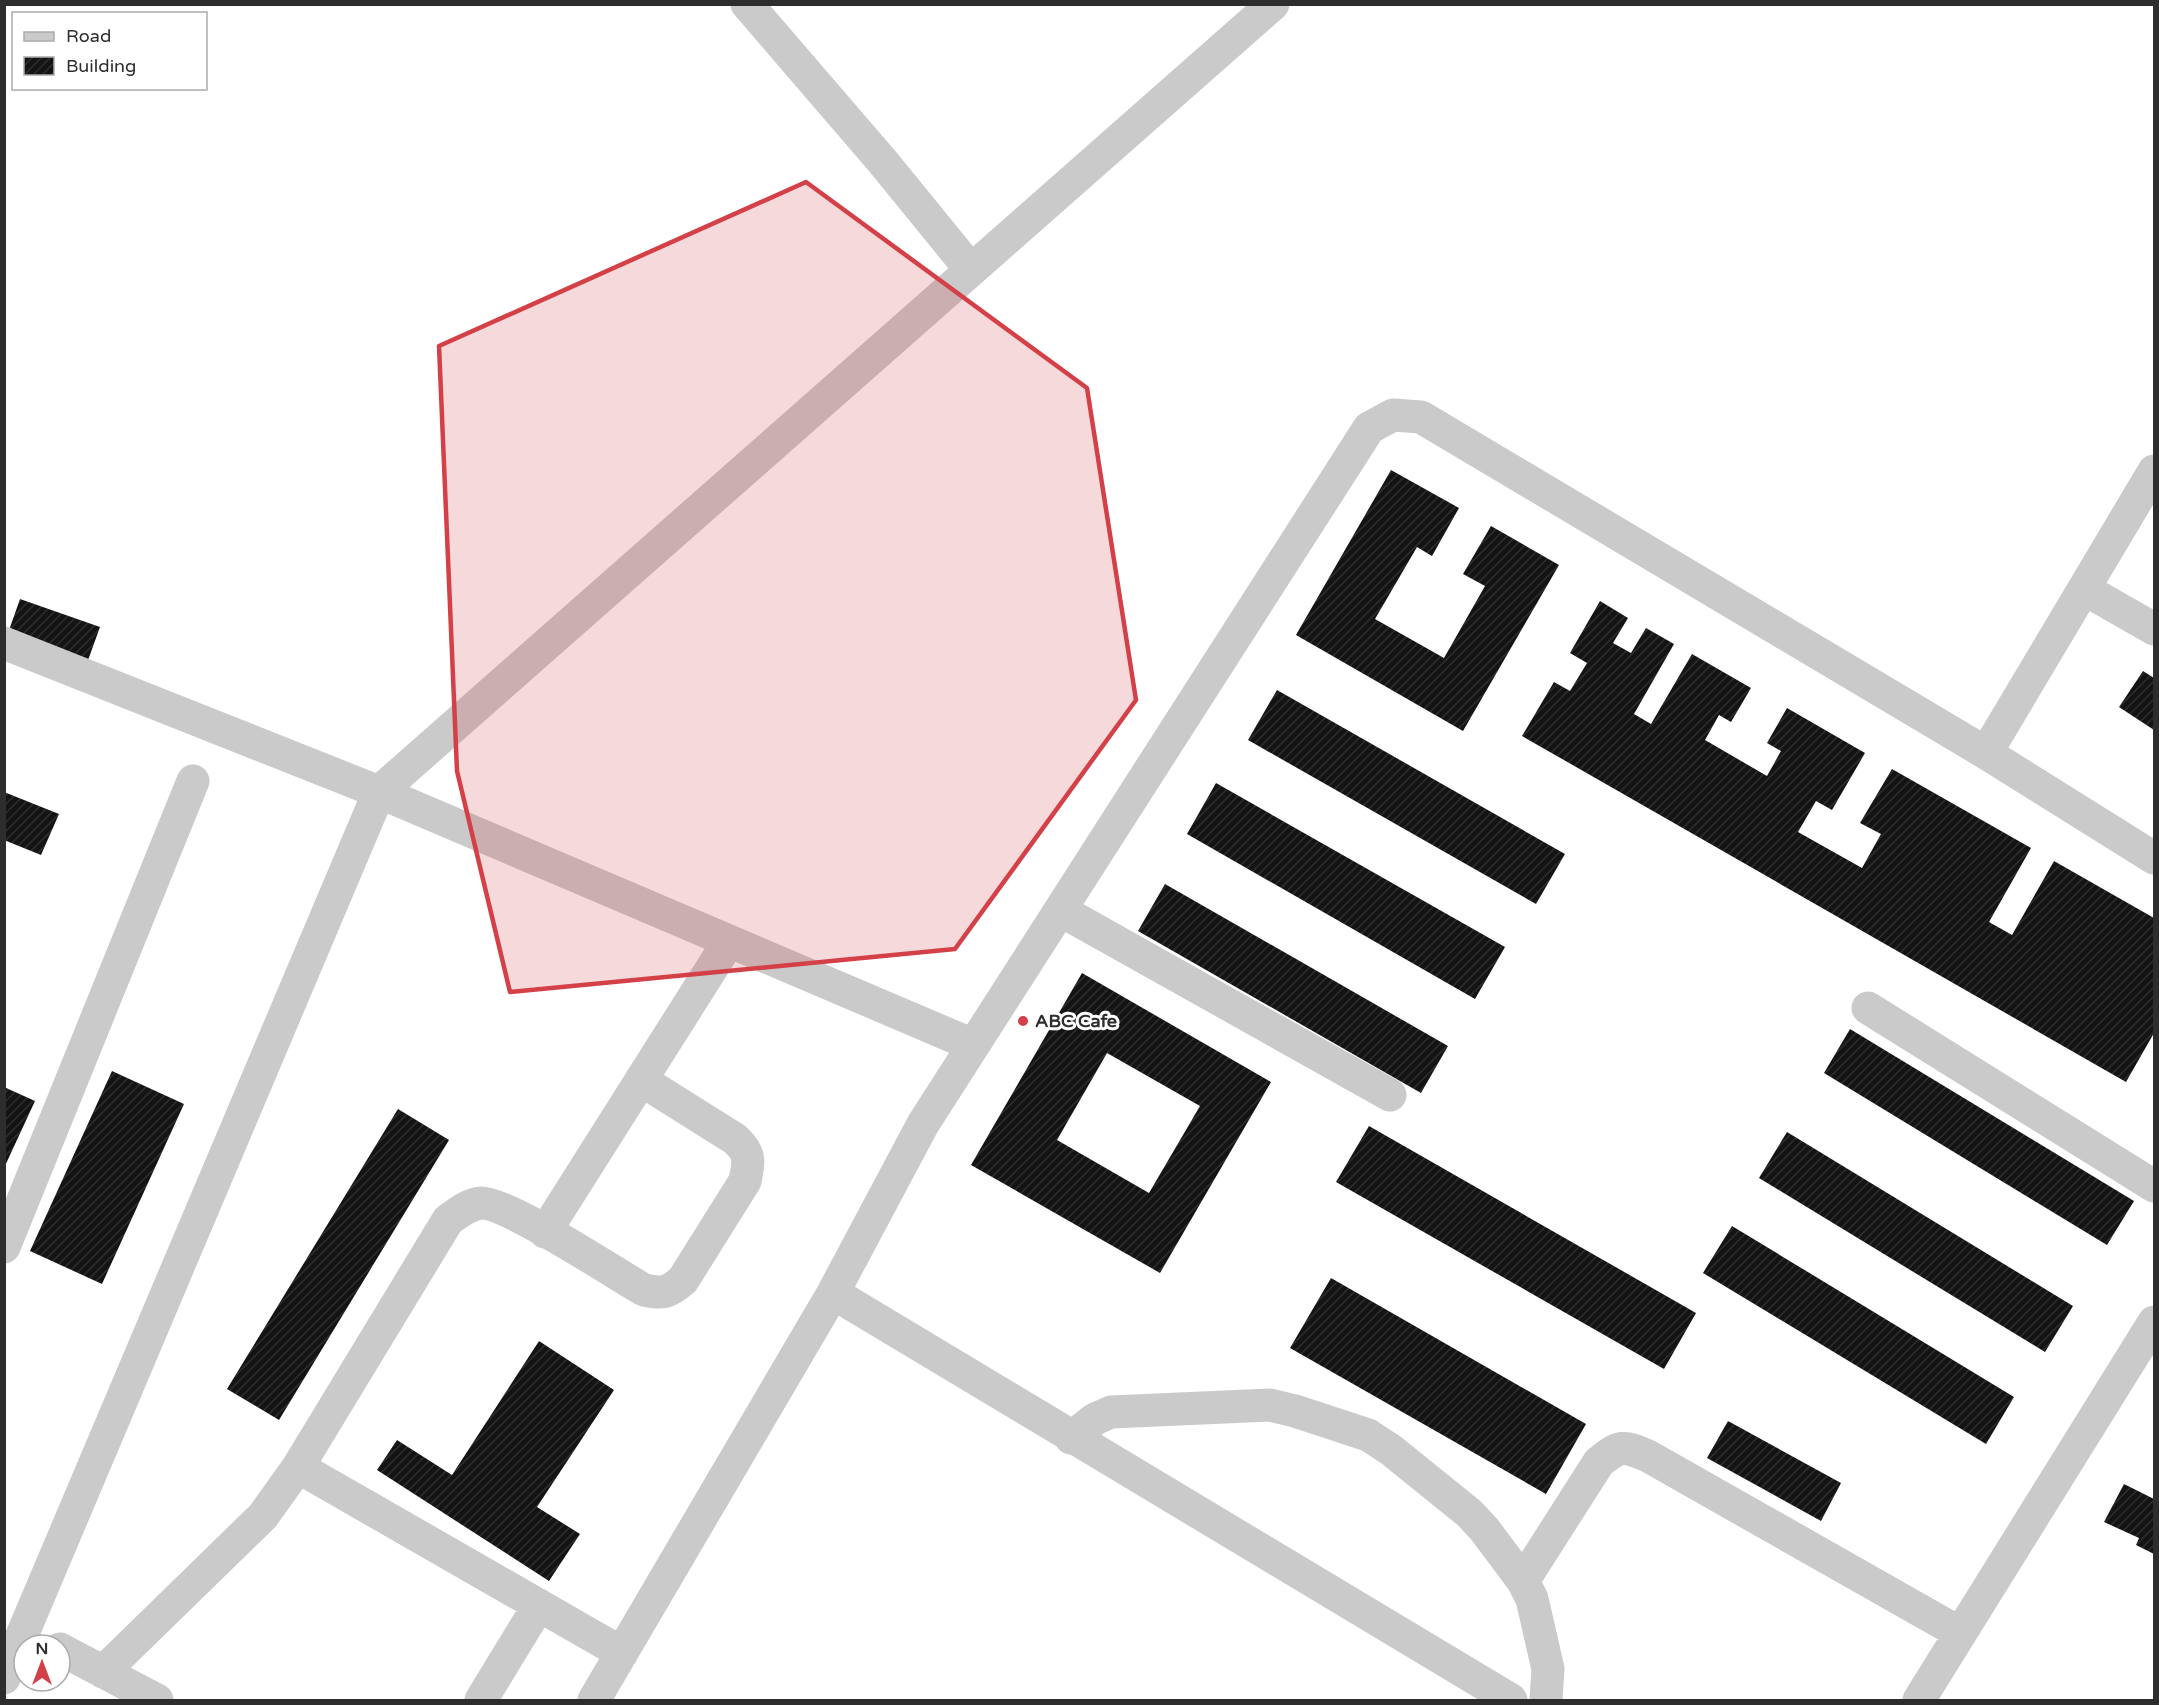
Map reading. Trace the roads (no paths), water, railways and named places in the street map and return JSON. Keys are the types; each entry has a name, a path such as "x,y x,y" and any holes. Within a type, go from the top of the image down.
{"lane":[{"path":"747,4 883,162 971,270"},
{"path":"4,1677 14,1626 379,792 1273,4"},
{"path":"594,1701 833,1293 923,1124 1369,428 1393,415 1421,417 1986,753 2154,858"},
{"path":"1986,753 2154,471"},
{"path":"2084,589 2154,629"},
{"path":"4,643 379,792 973,1045"},
{"path":"4,1247 193,782"},
{"path":"1060,910 1390,1095"},
{"path":"545,1232 729,941"},
{"path":"1868,1008 2154,1186"},
{"path":"103,1672 263,1516 298,1467 448,1220 464,1208 482,1203 501,1208 644,1290 661,1293 672,1289 683,1280 745,1181 748,1165 746,1149 735,1139 641,1080"},
{"path":"833,1293 1510,1701"},
{"path":"1918,1701 2154,1322"},
{"path":"1071,1438 1095,1419 1119,1411 1270,1405 1368,1435 1391,1450 1469,1513 1484,1528 1523,1581 1532,1599 1548,1669 1546,1701"},
{"path":"1523,1581 1599,1462 1615,1449 1630,1448 1648,1456 1960,1633"},
{"path":"298,1467 622,1653"},
{"path":"481,1701 539,1605"},
{"path":"14,1626 28,1633"},
{"path":"72,1655 157,1701"}],"place":[{"name":"ABC Cafe","path":"1023,1021"}]}
